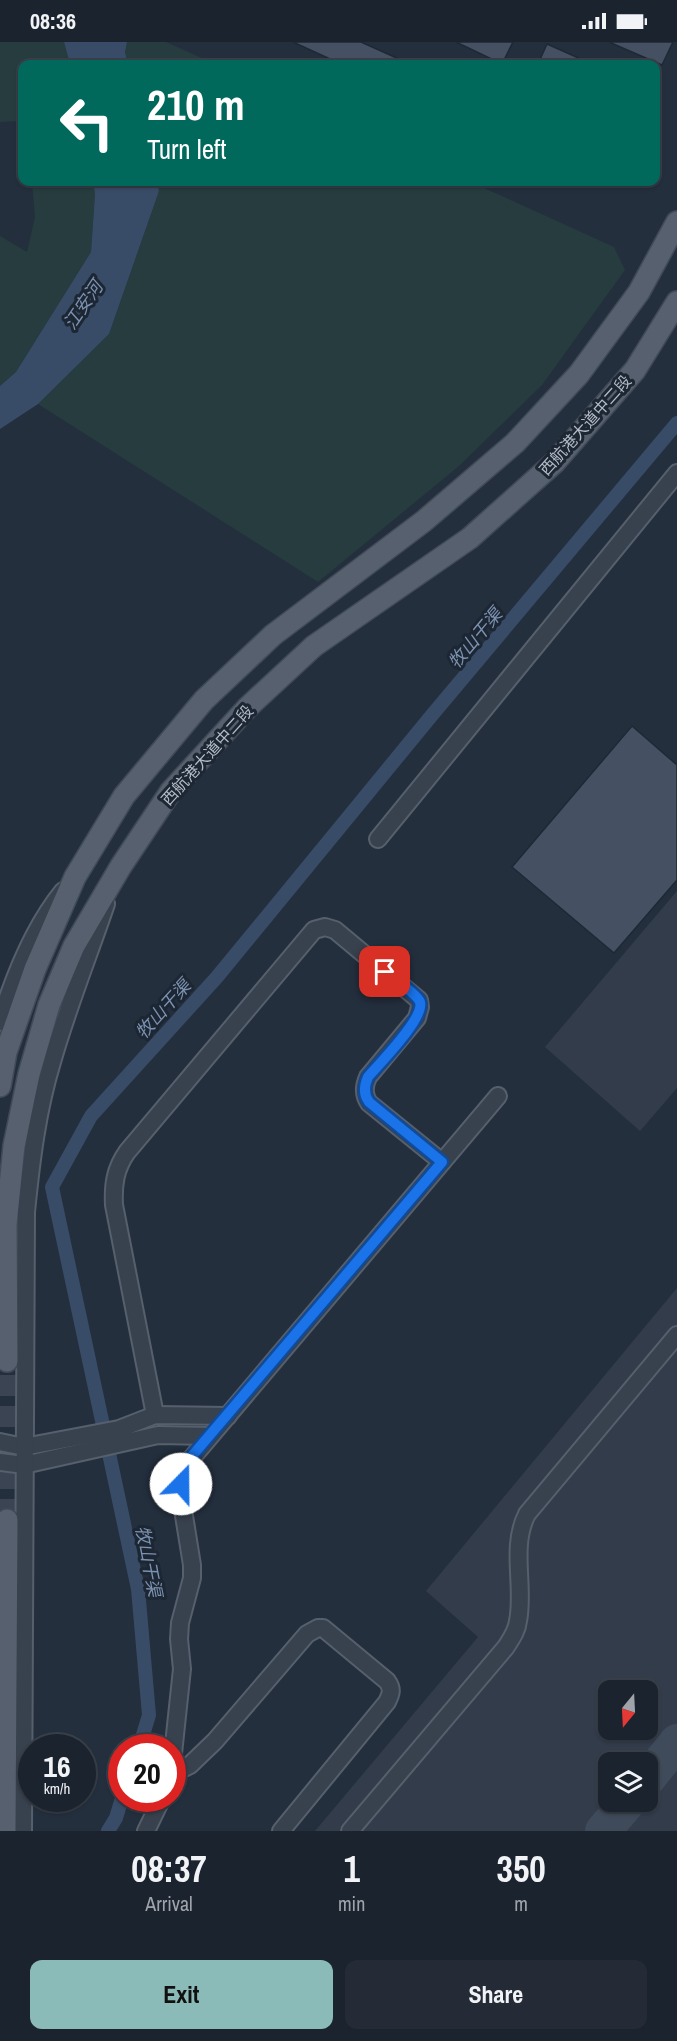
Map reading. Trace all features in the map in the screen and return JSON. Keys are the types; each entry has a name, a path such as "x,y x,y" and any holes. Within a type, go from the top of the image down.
{"main road":[{"path":"0,1086 6,1052 35,969 75,877 124,796 204,700 273,635 424,520 515,443 572,383 639,291 677,222"},
{"name":"西航港大道中二段","path":"7,1361 6,1225 14,1146 29,1074 49,1005 74,946 115,876 171,791 247,708 314,646 470,538 554,463 635,370 677,302"},
{"path":"5,1831 6,1520"}],"street":[{"path":"378,839 677,473"},
{"path":"23,1831 26,1212 39,1112 51,1064 115,876"},
{"path":"0,1022 26,952 49,909 75,877"},
{"path":"155,1415 114,1205 116,1174 126,1152 314,930 325,927 335,930 418,1000 420,1007 417,1018 368,1077 365,1084 365,1097 442,1162"},
{"path":"175,1734 182,1670 180,1623 192,1578 181,1484 186,1465 498,1096"},
{"path":"350,1831 506,1647 518,1623 519,1542 527,1514 677,1335"},
{"path":"121,1437 155,1415 228,1416"},
{"path":"0,1442 24,1447 83,1444 121,1437 210,1436"},
{"path":"0,1462 24,1465 83,1444"},
{"path":"186,1767 215,1741 307,1634 312,1629 323,1628 387,1681 391,1694 387,1702 281,1831"},
{"path":"146,1831 155,1812"}],"shaded area":[{"path":"677,891 677,1088 640,1131 545,1047"},
{"path":"677,1288 677,1831 315,1831 478,1637 426,1591"}],"green space":[{"path":"0,42 64,42 69,60 18,60 18,121 0,122"},
{"path":"127,42 166,42 206,60 127,60 125,52"},
{"path":"32,186 94,186 91,252 16,372 0,386 0,236 27,252 35,217"},
{"path":"158,186 480,186 614,247 625,270 542,385 459,466 318,582 38,404 109,334 159,191"}],"water":[{"path":"64,42 127,42 125,52 127,60 69,60"},
{"name":"江安河","path":"94,186 158,186 159,191 109,334 38,404 0,429 0,386 16,372 91,252"}],"building":[{"path":"293,42 361,42 401,60 332,60"},
{"path":"456,42 513,42 504,60 494,60"},
{"path":"609,42 673,42 662,65 660,60 650,60"},
{"path":"547,44 583,60 540,60"},
{"path":"632,726 677,765 677,880 614,953 512,867"}],"waterway":[{"name":"牧山干渠","path":"143,1734 149,1715 138,1589 52,1187 91,1116 217,977 432,715 677,423"},
{"name":"牧山干渠","path":"108,1831 118,1812"}],"taxiway":[{"path":"658,1766 677,1742"},
{"path":"603,1831 619,1812"}],"tunnel":[{"path":"7,1361 7,1520"}],"route":[{"path":"181,1484 186,1465 192,1456 442,1162 365,1097 365,1084 368,1077 413,1024 420,1007 418,1000 385,972"}]}
